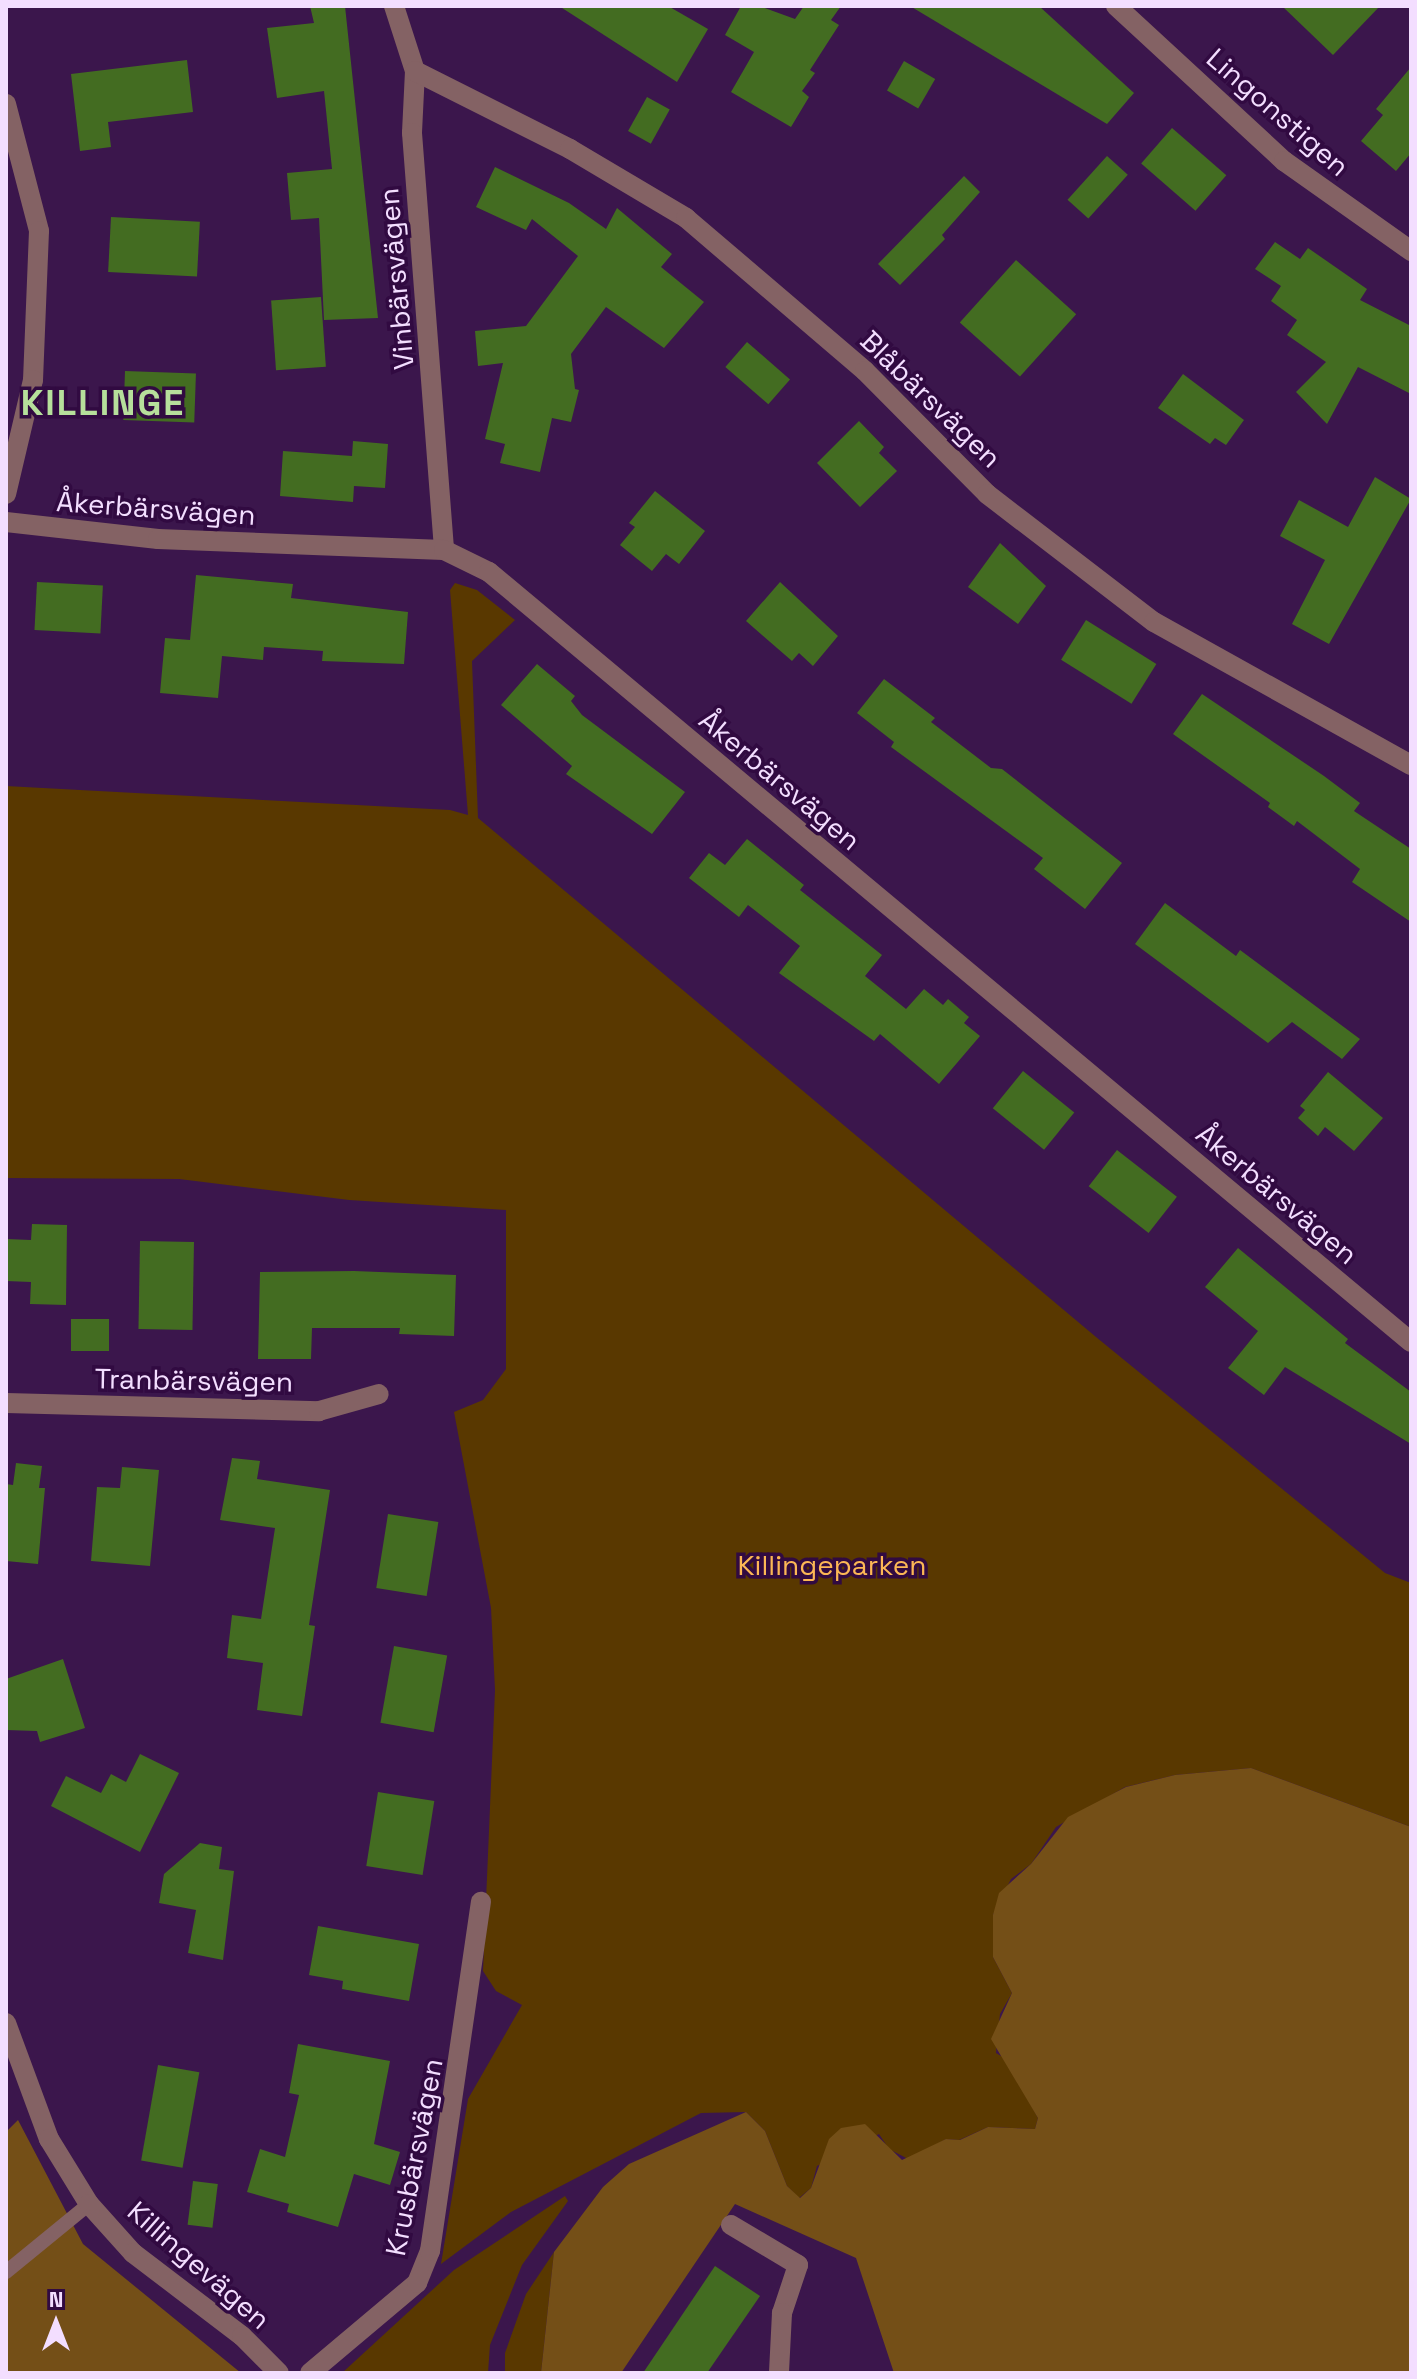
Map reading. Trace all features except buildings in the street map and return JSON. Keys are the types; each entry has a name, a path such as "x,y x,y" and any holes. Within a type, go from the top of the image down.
{"street":[{"name":"Vinbärsvägen","path":"394,6 415,71 412,133 444,550"},
{"name":"Lingonstigen","path":"1116,6 1284,161 1411,251"},
{"name":"Blåbärsvägen","path":"415,71 570,149 686,218 865,371 987,494 1154,622 1411,765"},
{"path":"6,104 39,231 33,380 6,494"},
{"name":"Åkerbärsvägen","path":"6,522 158,539 444,550 489,572 1411,1342"},
{"name":"Tranbärsvägen","path":"6,1403 319,1411 379,1394"},
{"name":"Krusbärsvägen","path":"310,2373 417,2283 430,2251 481,1902"},
{"name":"Killingevägen","path":"6,2023 49,2139 89,2204 133,2253 242,2336 279,2373"},
{"path":"731,2225 798,2265 782,2313 779,2373"}],"lane":[{"path":"6,2272 89,2204"}],"green space":[{"name":"Killingeparken","path":"455,583 477,590 515,620 472,661 478,818 1096,1337 1385,1573 1411,1583 1411,1827 1251,1768 1175,1775 1125,1787 1056,1827 1031,1864 1011,1879 993,1915 993,1957 1012,1993 1000,2014 996,2053 1008,2060 1038,2118 1035,2129 988,2127 959,2140 946,2139 910,2160 889,2149 879,2134 817,2166 811,2188 799,2198 787,2186 765,2131 746,2112 701,2113 511,2212 441,2264 468,2099 522,2005 496,1991 483,1971 495,1690 491,1608 454,1412 483,1400 506,1369 506,1210 349,1200 179,1179 6,1178 6,786 450,810 468,815 450,590"},
{"path":"565,2196 568,2201 522,2265 490,2345 488,2373 342,2373 454,2270"},
{"path":"554,2252 541,2373 505,2373 505,2353 526,2294"}],"shaded area":[{"path":"1251,1768 1411,1827 1411,2373 894,2373 856,2258 735,2204 621,2373 541,2373 554,2252 603,2187 629,2164 746,2112 765,2131 787,2186 800,2198 811,2188 829,2139 841,2128 865,2124 902,2160 946,2139 960,2140 988,2127 1035,2129 1038,2118 991,2039 1012,1993 993,1957 993,1915 999,1893 1031,1864 1068,1817 1126,1787 1175,1775"},
{"path":"18,2120 83,2244 241,2373 6,2373 6,2132"}],"district":[{"name":"KILLINGE","path":"103,404"}]}
